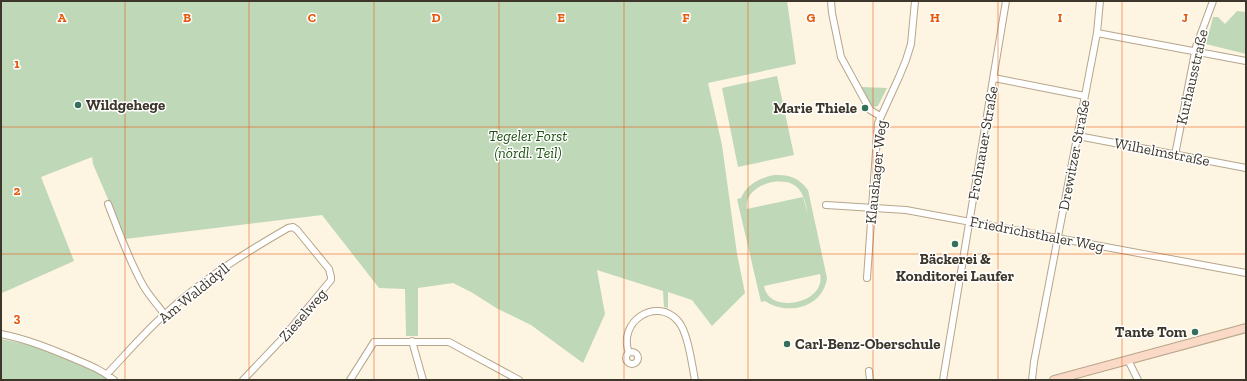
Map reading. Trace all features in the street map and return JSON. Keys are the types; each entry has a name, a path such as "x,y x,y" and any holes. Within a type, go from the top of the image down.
{"main road":[{"path":"1054,380 1246,328"}],"street":[{"path":"831,1 841,57 870,110 880,116"},
{"name":"Klaushager Weg","path":"867,278 878,123 899,77 909,49 913,28 915,1"},
{"name":"Frohnauer Straße","path":"943,380 1006,1"},
{"name":"Drewitzer Straße","path":"1032,380 1097,33 1100,1"},
{"name":"Kurhausstraße","path":"1175,155 1195,52 1213,1"},
{"path":"1097,33 1246,61"},
{"path":"994,78 1085,96"},
{"name":"Wilhelmstraße","path":"1078,136 1246,168"},
{"path":"108,204 136,272 145,288 164,314"},
{"name":"Friedrichsthaler Weg","path":"826,205 906,210 1246,274"},
{"name":"Am Waldidyll","path":"107,374 164,314 217,272 250,250 288,228 293,227"},
{"name":"Zieselweg","path":"243,380 282,339 331,280 331,273 329,269 293,227"},
{"path":"630,353 627,346 627,336 629,327 636,319 650,312 657,311 668,314 678,321 684,332 695,380"},
{"path":"1,334 36,343 107,374 114,380"},
{"path":"350,380 374,342 412,341 449,342 519,380"},
{"path":"412,341 423,380"},
{"path":"1128,360 1138,380"},
{"path":"869,371 870,380"}],"green space":[{"name":"Tegeler Forst (nördl. Teil)","path":"1,1 787,1 796,64 708,83 722,145 737,254 745,293 712,326 692,300 668,292 668,308 664,307 663,291 597,270 605,314 583,363 531,325 498,309 471,292 453,283 418,288 418,336 406,336 405,289 379,288 322,215 125,239 93,164 92,157 41,177 74,261 2,293"},
{"path":"1237,11 1246,12 1246,54 1206,44 1213,17 1218,17 1225,24"},
{"path":"777,76 794,155 738,167 722,88"},
{"path":"861,87 887,88 878,106 874,107 871,105"},
{"path":"774,175 789,176 801,182 808,190 827,278 824,288 819,296 803,306 783,308 774,306 765,301 761,302 737,199 741,198 750,185","holes":["782,182 794,185 799,189 803,197 747,209 750,194 758,187 768,183","820,274 820,284 815,293 806,299 785,303 775,301 768,295 764,286"]},
{"path":"1,339 35,346 100,372 111,380 1,380"}],"place":[{"name":"Wildgehege","path":"78,105"},
{"name":"Marie Thiele","path":"865,108"},
{"name":"Bäckerei & Konditorei Laufer","path":"955,244"},
{"name":"Tante Tom","path":"1195,332"},
{"name":"Carl-Benz-Oberschule","path":"787,344"}]}
